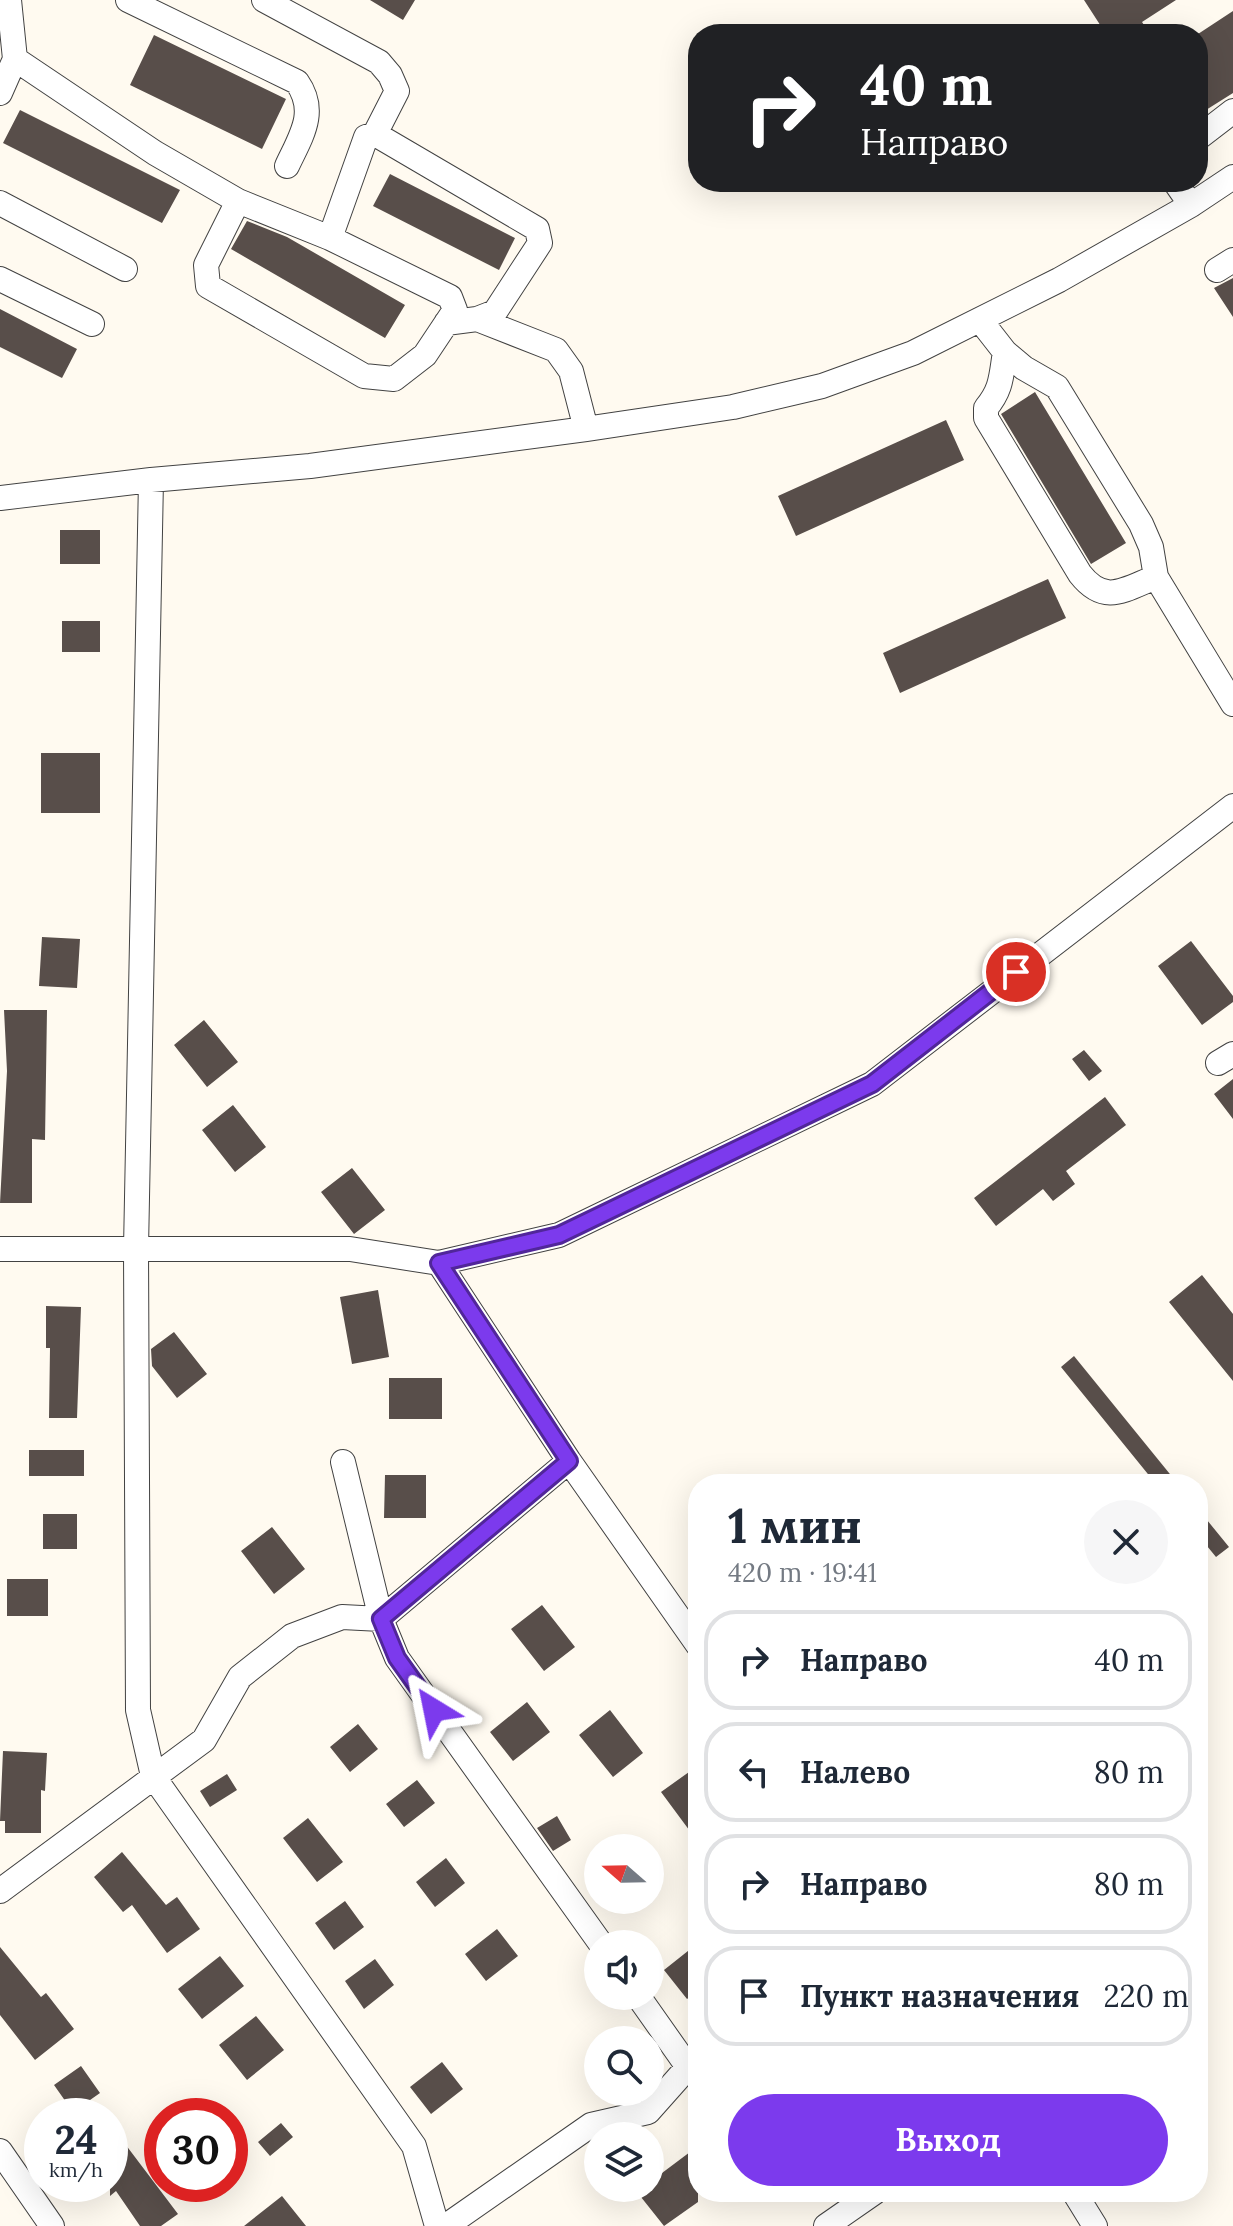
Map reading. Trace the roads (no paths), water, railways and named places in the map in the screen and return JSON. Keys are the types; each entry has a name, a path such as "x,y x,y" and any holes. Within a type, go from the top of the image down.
{"street":[{"path":"0,1 10,0 15,59 0,93"},
{"path":"128,0 297,82 305,98 309,118 287,166"},
{"path":"264,0 379,62 390,75 397,91 375,134 366,137 330,238"},
{"path":"15,59 155,153 238,201 330,238 450,297 455,310 425,355 394,379 364,376 208,286 206,265 238,201"},
{"path":"1208,130 1233,111"},
{"path":"375,134 537,229 541,235 540,243 495,312 477,319 446,323"},
{"path":"0,498 151,480 310,466 586,429 733,407 822,386 913,353 1059,280 1191,205 1233,177"},
{"path":"1182,192 1191,205"},
{"path":"0,203 125,269"},
{"path":"0,279 92,324"},
{"path":"477,319 556,350 571,371 586,429"},
{"path":"980,320 1005,352 1024,368 1057,387 1141,524 1151,547 1156,577 1233,704"},
{"path":"1005,352 1003,378 997,394 986,408 986,418 1080,574 1090,587 1108,594 1156,577"},
{"path":"151,480 136,1249 138,1710 153,1776 414,2146 437,2226"},
{"path":"0,1249 350,1249 439,1263 559,1235 872,1084 1233,806"},
{"path":"439,1263 569,1461 688,1631"},
{"path":"0,1891 204,1740 240,1677 292,1636 342,1617 381,1619 569,1461"},
{"path":"343,1462 381,1619 397,1658 591,1930"},
{"path":"446,2226 591,2125 648,2112 688,2067 648,2010"},
{"path":"0,2151 52,2226"},
{"path":"826,2226 861,2202"},
{"path":"1080,2202 1095,2226"}]}
